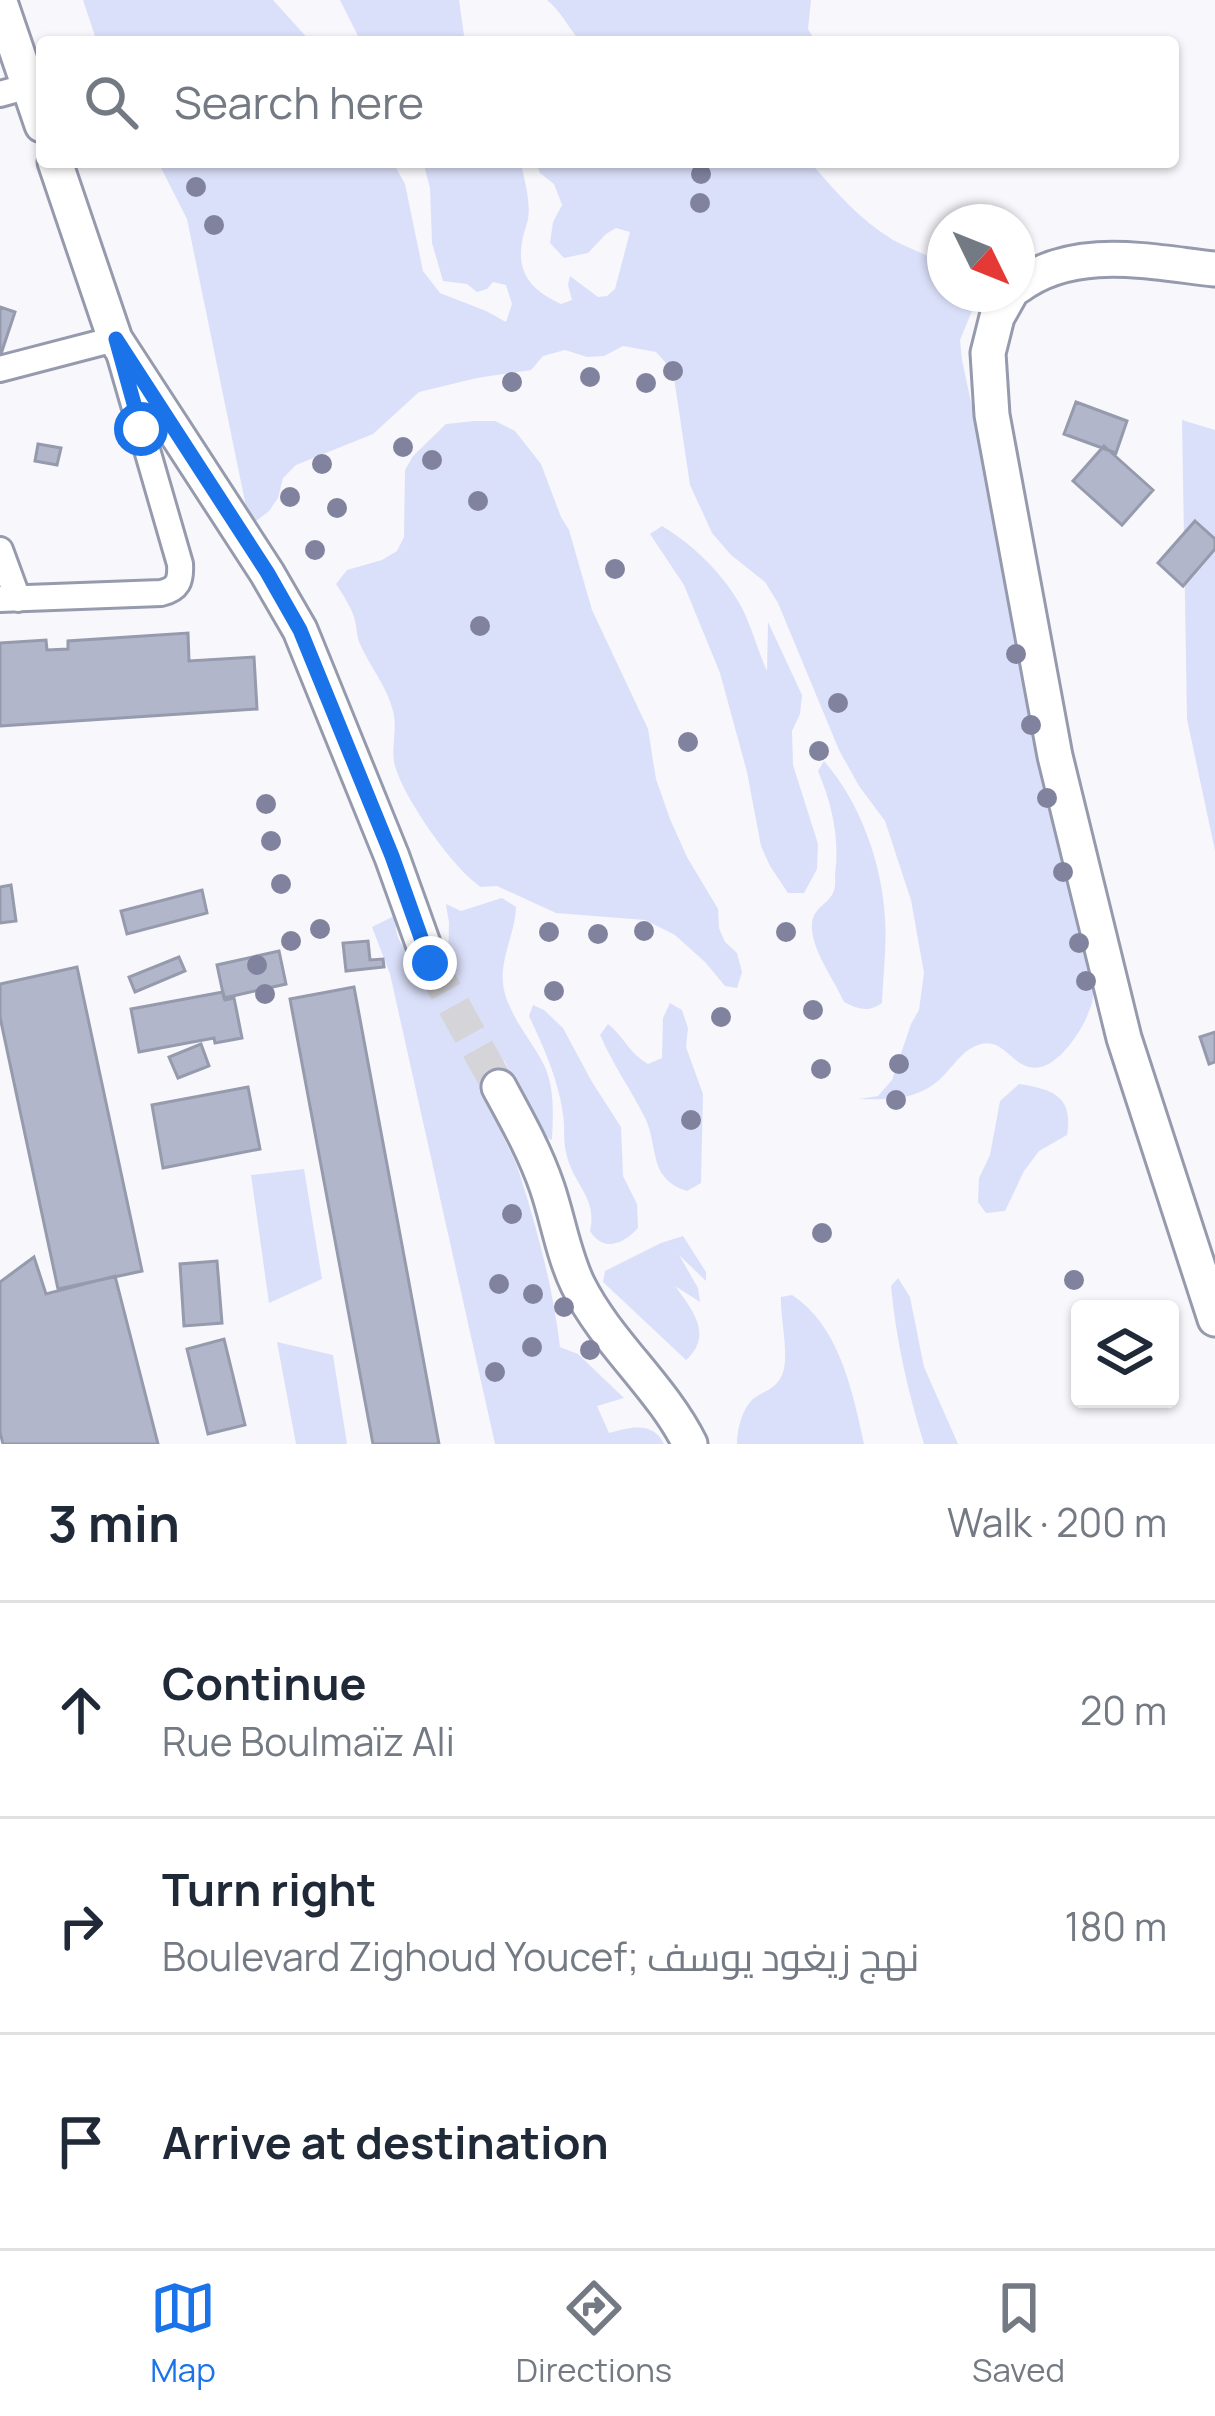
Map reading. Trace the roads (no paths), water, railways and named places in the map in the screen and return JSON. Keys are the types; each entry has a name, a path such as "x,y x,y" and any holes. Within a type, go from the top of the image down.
{"street":[{"path":"0,2 14,90 36,117"},
{"path":"0,550 9,599 161,593 178,585 180,564 116,339 57,168"},
{"path":"1035,273 1073,260 1215,269"},
{"path":"999,312 988,353 992,415 1054,756 1124,1038 1215,1318"},
{"path":"0,369 116,339"},
{"path":"116,339 300,630 430,963"},
{"path":"499,1087 529,1141 577,1283 690,1444"}],"tunnel":[{"path":"430,963 499,1087"}]}
